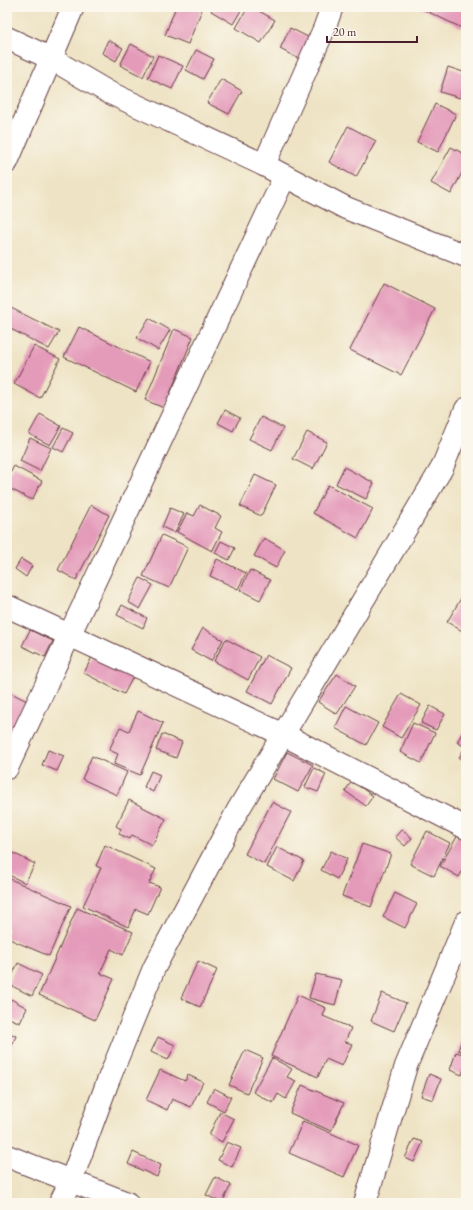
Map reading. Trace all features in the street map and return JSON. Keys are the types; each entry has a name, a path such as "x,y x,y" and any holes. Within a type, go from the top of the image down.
{"street":[{"path":"7,162 73,7"},
{"path":"264,165 324,29 332,7"},
{"path":"7,38 50,58 108,92 264,165 346,208 466,256"},
{"path":"7,768 285,176"},
{"path":"60,1203 71,1181 108,1081 154,968 238,810 442,468 466,409"},
{"path":"7,606 284,735 466,828"},
{"path":"365,1203 406,1066 466,922"},
{"path":"7,1156 128,1203"}],"building":[{"path":"172,7 203,7 188,44 165,35 175,9"},
{"path":"213,7 243,7 233,24 211,11"},
{"path":"248,7 252,7 275,20 261,43 236,28"},
{"path":"418,7 466,7 466,20 462,28"},
{"path":"290,28 312,39 301,60 280,49"},
{"path":"108,40 123,48 116,61 102,53"},
{"path":"131,44 153,56 143,77 120,65"},
{"path":"196,50 214,59 203,79 186,70"},
{"path":"158,55 183,66 172,89 148,78"},
{"path":"448,67 466,73 460,98 440,92"},
{"path":"221,79 242,91 229,114 207,103"},
{"path":"435,104 456,114 438,152 417,142"},
{"path":"348,126 376,141 356,177 329,162"},
{"path":"451,147 466,155 466,165 451,194 431,183"},
{"path":"384,283 435,309 401,375 350,350"},
{"path":"7,306 59,332 49,349 7,327"},
{"path":"149,318 170,330 158,350 137,338"},
{"path":"79,327 150,362 136,392 64,357"},
{"path":"174,329 193,337 164,408 145,400"},
{"path":"34,346 60,359 40,398 14,384"},
{"path":"225,410 240,418 233,431 218,423"},
{"path":"40,414 61,426 50,445 29,434"},
{"path":"261,417 283,428 272,450 249,439"},
{"path":"63,428 73,433 63,452 53,447"},
{"path":"307,432 327,442 313,469 293,459"},
{"path":"30,438 51,448 40,471 20,461"},
{"path":"14,466 42,481 32,500 7,487 7,479"},
{"path":"344,467 374,483 366,499 336,484"},
{"path":"255,475 276,485 261,516 240,506"},
{"path":"328,485 373,509 358,538 313,513"},
{"path":"91,505 109,515 76,580 58,570"},
{"path":"200,505 221,516 215,528 222,532 212,551 177,532 187,513 194,516"},
{"path":"170,508 184,514 175,533 162,527"},
{"path":"162,535 188,547 169,588 143,576"},
{"path":"264,538 285,550 276,568 254,556"},
{"path":"221,541 235,548 229,560 215,553"},
{"path":"21,559 32,566 26,577 15,569"},
{"path":"217,559 246,573 238,589 210,576"},
{"path":"250,570 270,580 260,600 240,590"},
{"path":"140,578 153,585 140,609 128,602"},
{"path":"466,590 466,629 464,632 447,622"},
{"path":"122,605 147,618 143,628 117,615"},
{"path":"203,628 223,640 211,661 191,650"},
{"path":"30,630 53,641 45,657 22,646"},
{"path":"226,639 260,657 248,680 214,661"},
{"path":"93,655 134,675 124,694 84,673"},
{"path":"266,655 291,668 272,704 247,691"},
{"path":"337,674 355,686 337,714 318,702"},
{"path":"7,691 27,701 7,741"},
{"path":"401,694 421,705 401,738 382,727"},
{"path":"346,706 378,723 366,745 335,728"},
{"path":"430,706 445,714 436,730 421,723"},
{"path":"138,711 163,723 140,775 114,764 118,754 109,750 120,727 129,731"},
{"path":"413,723 435,733 421,763 400,752"},
{"path":"466,726 466,762 459,758 465,747 457,742"},
{"path":"162,734 182,742 176,758 156,750"},
{"path":"48,750 64,756 57,771 42,765"},
{"path":"287,752 313,765 298,792 273,779"},
{"path":"92,756 127,772 117,795 82,779"},
{"path":"314,768 326,774 318,792 305,787"},
{"path":"151,771 160,775 153,792 144,787"},
{"path":"352,781 373,796 366,806 345,791"},
{"path":"129,800 166,819 152,845 132,835 130,839 119,834 121,829 116,826"},
{"path":"272,802 291,812 264,864 245,854"},
{"path":"402,829 412,838 405,846 395,837"},
{"path":"427,831 450,843 434,876 410,864"},
{"path":"458,835 466,840 466,865 459,877 440,866"},
{"path":"362,844 391,854 371,907 342,896"},
{"path":"105,845 156,869 149,883 160,887 148,914 136,909 128,927 83,906 101,868 96,866"},
{"path":"277,847 304,861 294,881 267,867"},
{"path":"7,850 35,864 25,883 7,874"},
{"path":"331,851 347,859 337,879 321,870"},
{"path":"10,879 71,906 49,956 7,938 7,886"},
{"path":"395,893 417,904 405,928 383,917"},
{"path":"77,908 133,932 123,955 111,949 100,973 114,979 95,1020 39,995"},
{"path":"198,961 217,970 200,1007 181,998"},
{"path":"18,963 42,975 32,996 8,984"},
{"path":"316,974 342,980 335,1005 309,998"},
{"path":"382,993 406,1003 394,1031 371,1021"},
{"path":"298,995 326,1008 323,1016 351,1028 345,1042 352,1044 342,1066 326,1059 318,1077 271,1056"},
{"path":"11,999 27,1008 20,1023 7,1017 7,1007"},
{"path":"466,1030 466,1053 458,1050"},
{"path":"7,1032 16,1036 7,1057"},
{"path":"158,1037 175,1045 168,1060 151,1052"},
{"path":"245,1050 263,1058 247,1093 229,1085"},
{"path":"456,1052 466,1055 466,1063 462,1075 450,1070"},
{"path":"272,1058 292,1069 287,1077 296,1081 286,1099 278,1094 273,1103 253,1092"},
{"path":"160,1070 185,1081 188,1075 203,1082 191,1107 172,1099 167,1110 146,1100"},
{"path":"429,1074 441,1079 433,1100 421,1096"},
{"path":"302,1085 344,1103 331,1131 290,1113"},
{"path":"214,1088 231,1097 224,1111 207,1102"},
{"path":"220,1112 234,1119 222,1142 209,1135"},
{"path":"303,1121 358,1145 344,1177 289,1153"},
{"path":"414,1139 423,1142 414,1162 405,1158"},
{"path":"227,1142 241,1148 232,1167 218,1160"},
{"path":"133,1152 161,1165 157,1177 128,1164"},
{"path":"215,1177 231,1185 222,1203 206,1195"}]}
